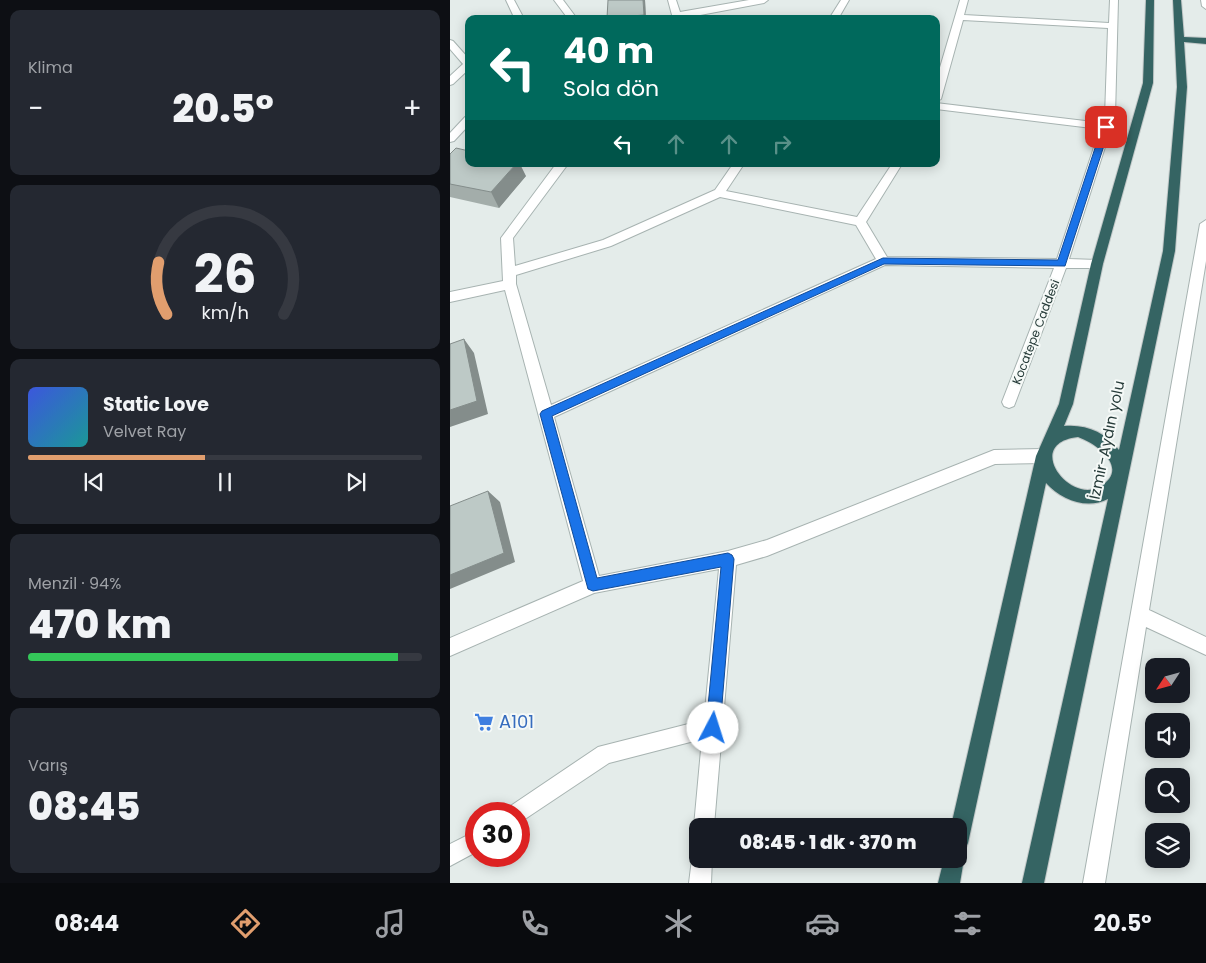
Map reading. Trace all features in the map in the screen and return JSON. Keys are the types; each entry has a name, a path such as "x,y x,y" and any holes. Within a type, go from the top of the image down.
{"highway":[{"path":"964,818 1046,450 1066,404 1096,264 1148,83 1150,0"},
{"name":"İzmir-Aydın yolu","path":"1033,883 1169,251 1182,87 1177,0"},
{"path":"1179,39 1206,41"},
{"path":"1073,431 1097,437 1108,445 1116,455 1120,466 1120,476 1115,486 1107,493 1096,497 1083,497 1071,493 1059,486 1050,477 1045,466 1046,450 1052,438 1061,433 1073,431"},
{"path":"949,883 952,868"}],"street":[{"path":"510,0 517,15"},
{"path":"558,0 570,15"},
{"path":"672,0 676,15"},
{"path":"686,15 764,0"},
{"path":"836,15 845,0"},
{"path":"940,69 960,17 964,0"},
{"name":"Kocatepe Caddesi","path":"1009,402 1062,263 1110,116 1114,0"},
{"path":"1205,0 1206,6"},
{"path":"960,17 1113,26"},
{"path":"450,43 465,59"},
{"path":"450,82 465,67"},
{"path":"940,106 1106,127"},
{"path":"450,139 465,123"},
{"path":"560,167 507,238 510,278 593,585"},
{"path":"450,297 510,278 607,243 719,193 736,167"},
{"path":"860,222 896,167"},
{"path":"719,193 860,222 883,261"},
{"path":"1097,882 1140,615 1201,291 1206,224"},
{"path":"546,414 883,261 1096,264"},
{"path":"450,647 593,585 728,559 767,548 994,457 1046,450"},
{"path":"705,818 728,559"},
{"path":"1140,615 1206,646"},
{"path":"530,805 605,754 713,728"},
{"path":"450,856 465,847"},
{"path":"700,883 701,868"}],"building":[{"path":"608,0 643,0 644,15 607,15"},
{"path":"456,148 465,150 465,167 513,167 491,192 450,184 450,154"},
{"path":"464,339 477,401 450,410 450,344"},
{"path":"488,491 504,553 450,575 450,506"}],"place":[{"name":"A101","path":"484,722"}],"route":[{"path":"713,728 728,559 593,585 546,414 883,261 1062,263 1106,127"}]}
